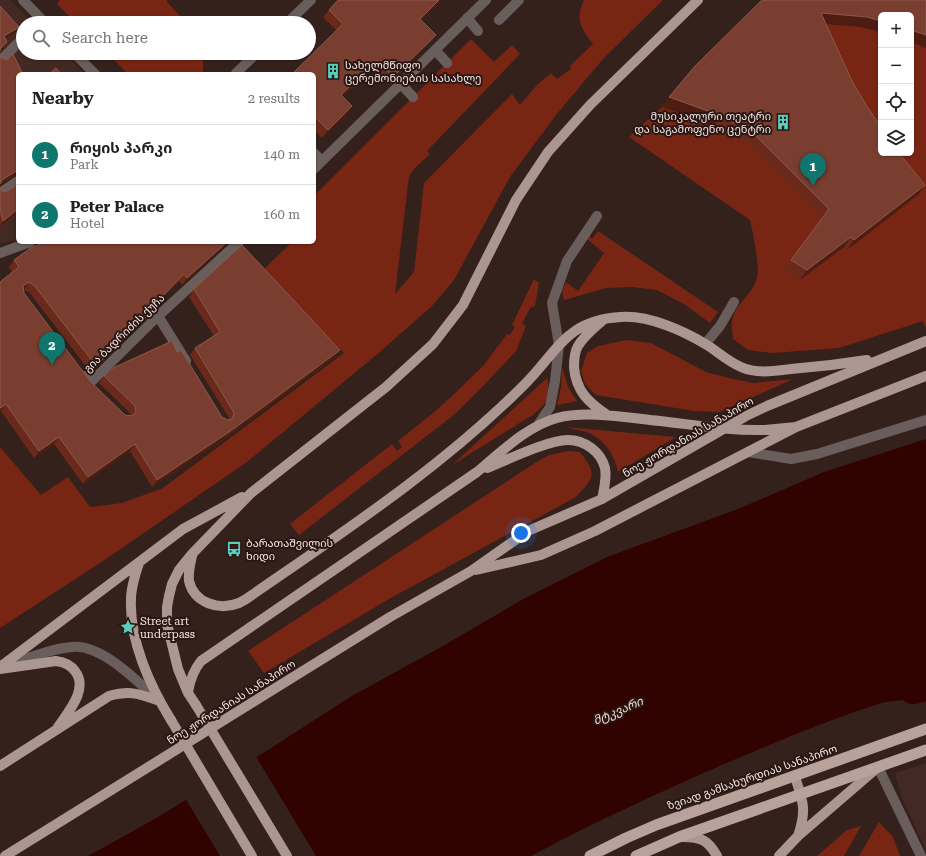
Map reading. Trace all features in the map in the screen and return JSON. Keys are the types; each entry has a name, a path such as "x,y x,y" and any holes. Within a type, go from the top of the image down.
{"highway":[{"name":"ზვიად გამსახურდიას სანაპირო","path":"590,856 656,825 926,729"},
{"path":"636,856 680,837 926,750"}],"main road":[{"path":"287,856 188,693 178,669 167,624 167,607 172,584 179,570 192,554 251,493 386,388 433,344 463,306 516,200 548,152 590,105 698,0"},
{"path":"192,554 188,570 189,580 192,589 200,598 214,606 226,606 239,603 354,525 412,482 454,449 524,385 570,333 581,326 605,319 623,317 646,320 674,328 705,344 740,367 752,371 764,372 817,367 883,358"},
{"path":"605,319 584,337 578,347 574,362 575,378 580,391 592,405 607,415"},
{"name":"ნოე ჟორდანიას სანაპირო","path":"5,856 390,617 471,571 528,531 602,499 767,406 883,358 926,342"},
{"name":"ნოე ჟორდანიას სანაპირო","path":"471,571 541,555 595,531 796,427 926,376"},
{"path":"188,693 190,681 195,668 201,662 477,472 513,442 538,425 557,418 574,415 607,415 724,429 766,430 796,427"},
{"path":"477,472 546,445 568,440 579,442 591,447 600,456 605,468 605,482 602,499"},
{"path":"0,668 183,529 251,493"},
{"path":"138,563 132,584 130,599 131,617 141,656 160,701 252,856"},
{"path":"0,668 56,661 63,662 72,667 78,675 80,683 79,691 73,705 56,730"},
{"path":"0,766 109,696 123,692 133,693 160,701"},
{"path":"779,856 798,836 878,767"},
{"path":"795,776 801,794 804,812 803,822 798,836"},
{"path":"680,837 696,837 702,839 711,846 717,856"}],"street":[{"path":"22,0 37,16"},
{"path":"294,16 311,0"},
{"path":"316,167 486,0"},
{"path":"499,20 519,0"},
{"path":"467,18 478,31"},
{"path":"0,61 16,45"},
{"path":"435,50 447,63"},
{"path":"81,60 93,72"},
{"path":"237,72 250,60"},
{"path":"401,84 413,97"},
{"path":"316,155 322,161"},
{"path":"0,193 16,182"},
{"path":"538,425 550,407 556,380 559,345 552,303 559,279 567,261 597,216"},
{"path":"0,254 25,244"},
{"name":"გია ბადრიძის ქუჩა","path":"81,371 93,386 158,316 237,244"},
{"path":"705,344 720,326 734,302"},
{"path":"158,316 191,368"},
{"path":"748,452 791,459 817,454 926,420"},
{"path":"0,668 50,650 74,646 85,648 98,653 119,665 160,701"},
{"path":"878,767 921,856"}],"shaded area":[{"path":"0,0 10,0 26,16 16,16 16,60 71,60 83,72 16,72 16,82 0,150"},
{"path":"60,0 167,0 167,2 180,16 69,16 57,4"},
{"path":"584,0 663,0 603,59 556,115 510,177 454,280 432,306 381,351 247,462 106,559 0,628 0,447 41,495 68,477 90,507 122,503 163,488 344,353 262,271 290,244 316,244 316,194 471,39 494,62 512,45 520,54 427,151 430,154 409,176 395,294 414,272 424,183 512,94 520,105 537,85 551,73 557,79 571,69 570,66 593,44 581,24 581,7"},
{"path":"771,0 926,0 926,328 923,321 839,348 773,353 748,350 733,339 732,323 737,309 755,284 758,273 757,258 750,220 629,137 662,107"},
{"path":"114,60 203,60 203,72 126,72"},
{"path":"16,187 16,239 0,245 0,198"},
{"path":"598,231 718,312 710,323 684,304 657,290 632,287 606,288 564,300 562,291 566,282 578,291 604,253 587,239 589,236 592,239"},
{"path":"534,279 539,283 535,306 530,308 522,324 526,326 516,351 455,414 299,535 290,524 392,444 397,451 402,447 398,441 433,413 484,365 507,334 510,335 515,327 512,325"},
{"path":"627,340 651,343 706,372 733,379 753,383 793,379 720,412 694,411 596,395 585,384 581,371 587,353 598,346"},
{"path":"562,367 568,387 577,401 557,405 561,387"},
{"path":"547,378 549,390 548,395 541,408 531,416 452,465"},
{"path":"565,427 676,437 618,472 612,454 600,440 589,433"},
{"path":"568,451 580,452 590,466 592,476 587,485 576,497 389,599 264,673 248,651 535,463 549,455"},
{"path":"926,763 926,850 901,796 895,773"},
{"path":"879,822 893,837 900,856 859,856"},
{"path":"861,826 844,856 817,856 847,830"}],"water":[{"name":"მტკვარი","path":"926,439 926,701 914,704 909,704 903,700 885,702 799,733 645,799 531,856 88,856 153,820 268,750 350,697 443,646 525,598 607,557 738,509 824,472"}],"pier":[{"path":"255,755 316,856 220,856 185,798"}],"building":[{"name":"სახელმწიფო ცერემონიების სასახლე","path":"338,0 439,0 420,19 436,35 393,77 377,60 341,95 352,106 328,130 316,118 316,72 294,72 306,60 316,60 316,50 343,24 329,10"},
{"name":"მუსიკალური თეატრი და საგამოფენო ცენტრი","path":"762,0 926,0 926,35 914,31 914,12 878,12 878,20 867,17 821,13 852,81 878,123 878,156 901,156 925,185 854,240 851,237 807,270 791,260 829,209 754,134 719,115 669,97 696,65"},
{"path":"0,6 16,24 16,29 4,36 7,42 0,49"},
{"path":"13,54 22,72 16,72 16,171 2,180 0,184 0,56 1,58 7,60"},
{"path":"56,68 59,72 51,72"},
{"path":"16,185 16,211 3,221 0,208 0,188 2,191 6,192"},
{"path":"41,244 225,244 187,278 184,274 159,300 152,311 96,366 34,285 29,282 23,286 24,293 90,381 125,415 132,416 136,412 135,406 104,376 113,368 172,341 177,352 181,350 222,417 228,420 232,419 234,414 233,411 195,348 220,332 194,289 242,245 340,350 232,430 157,480 135,444 88,477 59,437 39,451 6,404 1,408 0,407 0,282 19,267 14,260 32,247"}],"place":[{"name":"სახელმწიფო ცერემონიების სასახლე","path":"333,71"},
{"name":"მუსიკალური თეატრი და საგამოფენო ცენტრი","path":"783,122"},
{"name":"რიყის პარკი","path":"813,186"},
{"name":"Peter Palace","path":"52,365"},
{"name":"ბარათაშვილის ხიდი","path":"234,549"},
{"name":"Street art underpass","path":"128,627"}]}
